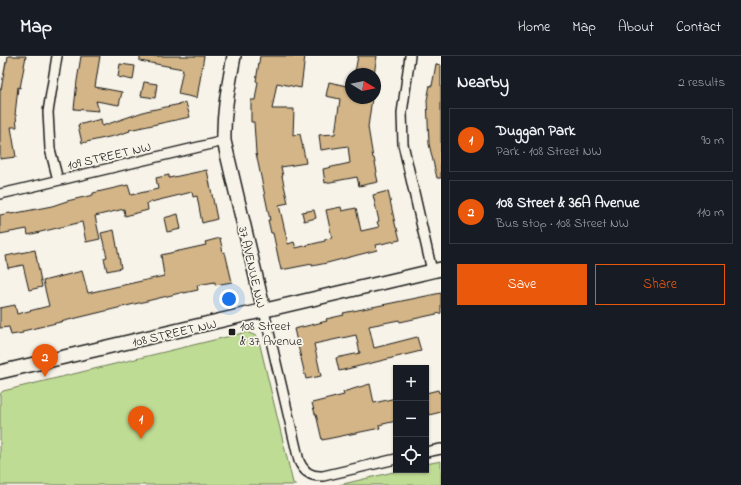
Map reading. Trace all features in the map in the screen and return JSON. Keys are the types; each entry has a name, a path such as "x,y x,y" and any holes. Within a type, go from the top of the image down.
{"street":[{"path":"57,56 48,112 48,133 50,149 58,180"},
{"name":"37 AVENUE NW","path":"234,56 225,105 223,122 224,141 299,461 302,467 309,474 318,476 393,460"},
{"path":"410,56 402,113 403,144 436,270"},
{"name":"109 STREET NW","path":"0,194 224,141"},
{"name":"108 STREET NW","path":"0,372 436,270"},
{"path":"429,451 441,448"}],"green space":[{"path":"247,332 258,337 293,483 297,485 0,485 0,394 3,391"},
{"path":"441,461 441,485 339,485 393,472 429,473 429,463"}],"building":[{"path":"8,56 26,56 20,88 18,87 15,115 17,127 11,127 16,157 0,159 0,89"},
{"path":"81,56 100,56 95,87 122,92 119,105 96,101 99,111 74,109"},
{"path":"140,56 204,56 197,98 178,94 183,69 140,61"},
{"path":"260,56 305,56 301,88 277,83 272,109 294,109 293,135 300,134 306,163 281,167 288,203 279,205 288,244 294,242 296,248 332,238 326,210 341,207 342,211 356,208 361,231 379,227 373,195 388,191 400,240 376,245 377,250 327,263 312,266 312,264 281,270 273,233 271,233 268,220 270,220 256,153 254,122 251,122 251,100 255,100"},
{"path":"358,56 377,56 375,68 356,68"},
{"path":"120,64 135,66 133,80 118,77"},
{"path":"436,64 441,65 441,178 437,178 429,144 427,100 430,85 432,86"},
{"path":"144,82 157,84 155,98 141,96"},
{"path":"329,82 345,86 345,104 371,104 368,127 378,182 359,186 357,177 325,183 323,169 350,163 348,146 321,150 319,135 335,134 340,99 326,96"},
{"path":"186,103 190,117 129,130 130,131 118,135 82,143 78,125 101,119 102,126 146,111"},
{"path":"207,170 217,219 202,223 197,196 193,197 192,192 147,203 148,210 125,216 124,209 95,216 100,239 86,242 82,222 28,235 27,229 0,234 0,215 52,206 93,195 93,193 128,185 131,195 158,189 156,178 169,175 169,178"},
{"path":"314,210 316,218 304,221 302,212"},
{"path":"178,214 181,229 167,232 164,218"},
{"path":"114,230 121,268 107,271 104,258 107,257 101,233"},
{"path":"220,238 232,282 215,285 215,282 197,285 198,290 184,292 23,331 23,333 11,335 9,327 0,328 0,308 15,305 17,314 49,306 43,281 82,271 88,293 164,276 161,255 206,245 205,242"},
{"path":"35,250 42,287 29,290 23,265 8,268 6,256"},
{"path":"441,293 441,313 400,322 399,320 369,326 374,348 417,337 421,351 339,371 336,358 360,353 356,335 314,344 321,376 306,379 294,329 327,321 326,319 344,315 343,313"},
{"path":"370,384 374,403 393,399 393,422 379,425 380,428 322,440 312,403 344,395 343,392"},
{"path":"438,390 439,393 441,392 441,412 429,415 429,392"}],"place":[{"name":"108 Street & 37 Avenue","path":"232,332"},
{"name":"108 Street & 36A Avenue","path":"45,377"},
{"name":"Duggan Park","path":"141,439"}]}
